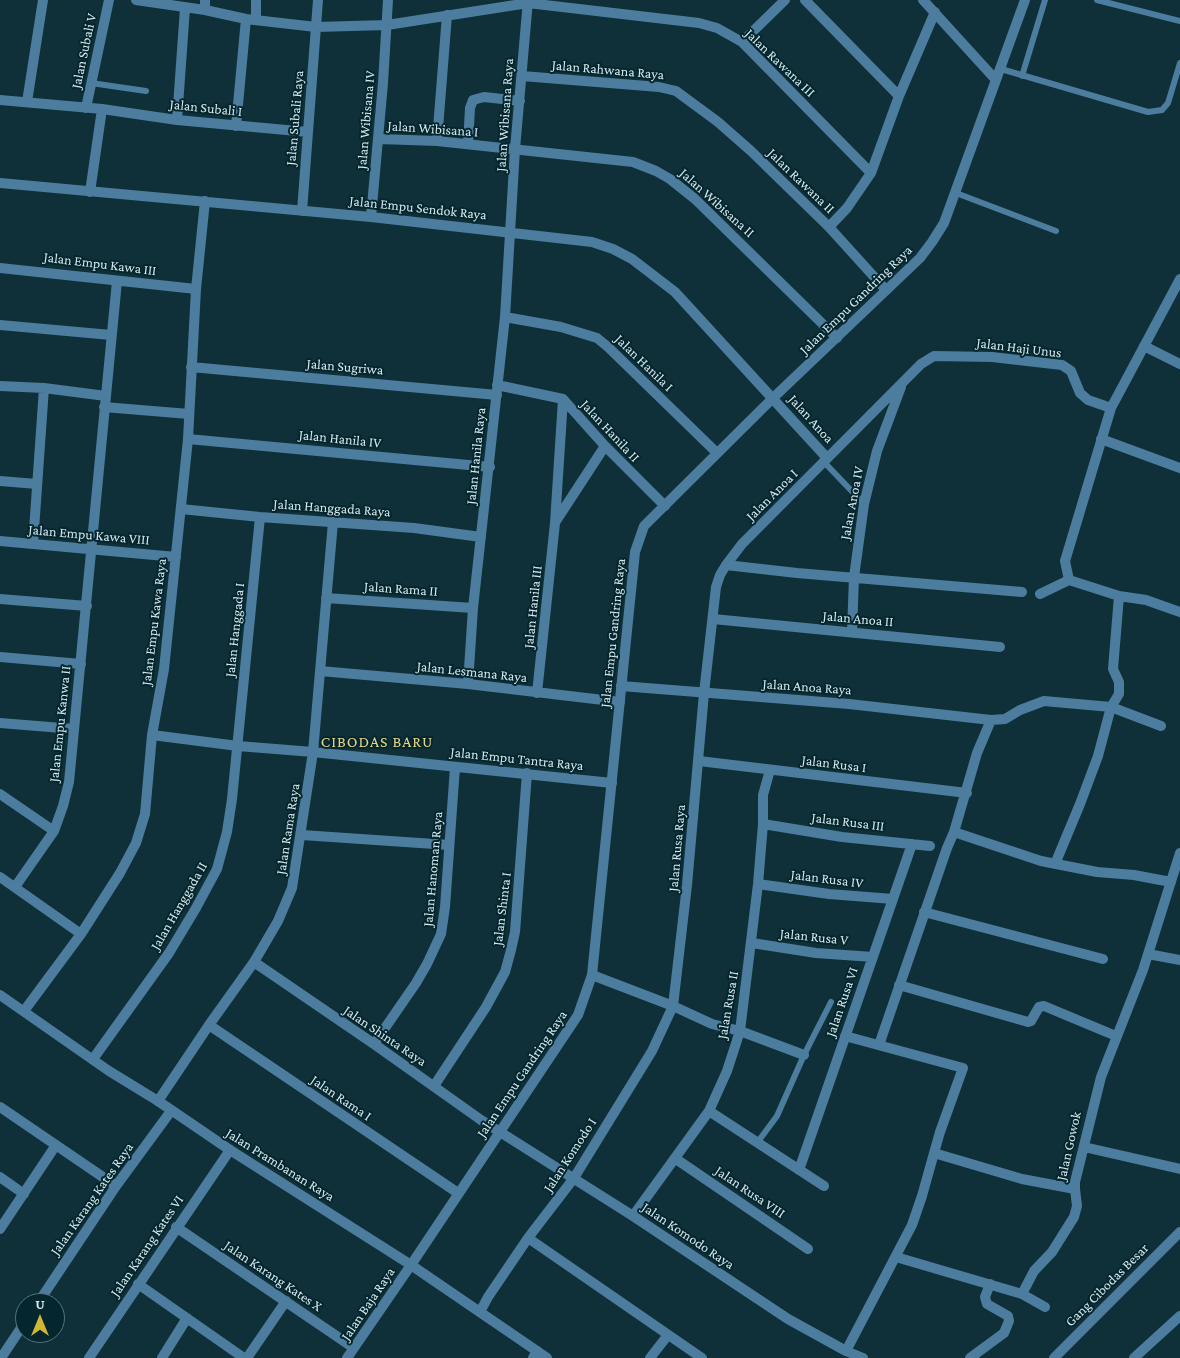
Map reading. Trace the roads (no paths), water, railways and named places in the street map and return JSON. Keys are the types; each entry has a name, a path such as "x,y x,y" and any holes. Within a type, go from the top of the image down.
{"street":[{"path":"27,102 43,0"},
{"name":"Jalan Subali V","path":"86,108 109,0"},
{"name":"Jalan Rawana III","path":"136,0 153,1 185,8 205,5 251,19 316,27 387,25 447,14 498,9 528,2 699,23 717,28 742,42 871,173"},
{"path":"236,126 251,19 256,0"},
{"name":"Jalan Subali Raya","path":"302,211 318,0"},
{"name":"Jalan Wibisana IV","path":"370,217 379,139 388,0"},
{"path":"742,42 785,0"},
{"path":"805,0 899,96"},
{"path":"923,0 996,80"},
{"name":"Jalan Empu Gandring Raya","path":"411,1265 578,1015 592,975 635,552 644,526 773,398 920,258 932,242 944,223 956,193 1025,0"},
{"name":"Jalan Wibisana Raya","path":"511,232 515,149 528,2"},
{"path":"177,120 185,8"},
{"path":"829,227 848,208 871,173 899,96 935,12"},
{"path":"437,141 447,14"},
{"name":"Jalan Rahwana Raya","path":"522,76 659,87 676,91 688,100"},
{"path":"468,144 470,108 473,100 484,98 520,101"},
{"name":"Jalan Subali I","path":"0,100 102,109 177,120 308,132"},
{"name":"Jalan Rawana II","path":"688,100 751,151 829,227 886,290"},
{"path":"90,192 102,109"},
{"name":"Jalan Wibisana I","path":"379,139 437,141 515,149"},
{"name":"Jalan Wibisana II","path":"515,149 633,162 656,170 695,200 837,338"},
{"name":"Jalan Empu Sendok Raya","path":"0,183 370,217 592,242 632,258 674,292 773,398"},
{"name":"Jalan Empu Kawa Raya","path":"24,1011 81,934 120,873 136,843 145,814 152,735 164,669 188,439 196,289 204,201"},
{"name":"Jalan Hanila Raya","path":"468,684 473,608 490,467 505,317 511,232"},
{"name":"Jalan Empu Kawa III","path":"0,268 196,289"},
{"path":"1069,580 1066,561 1110,408 1180,279"},
{"name":"Jalan Empu Kanwa II","path":"16,887 54,831 69,782 117,281"},
{"name":"Jalan Hanila I","path":"505,317 561,328 597,338 608,346 717,453"},
{"path":"0,325 111,335"},
{"path":"1144,346 1180,364"},
{"name":"Jalan Haji Unus","path":"934,356 992,357 1062,365 1070,371 1080,393 1088,400 1110,408"},
{"name":"Jalan Anoa I","path":"704,693 716,587 726,565 742,544 921,364 934,356"},
{"name":"Jalan Sugriwa","path":"191,367 497,390"},
{"name":"Jalan Anoa IV","path":"852,632 854,577 864,504 877,451 902,384"},
{"path":"0,386 44,388 106,396"},
{"path":"33,544 44,388"},
{"name":"Jalan Hanila II","path":"497,390 563,399 605,446 665,506"},
{"name":"Jalan Anoa","path":"773,398 826,460"},
{"name":"Jalan Hanila III","path":"537,693 555,523 563,399"},
{"path":"104,407 189,414"},
{"name":"Jalan Hanila IV","path":"188,439 490,467"},
{"path":"1101,439 1180,468"},
{"name":"Jalan Hanila III","path":"555,523 605,446"},
{"path":"0,481 37,484"},
{"name":"Jalan Hanggada Raya","path":"181,508 260,518 414,528 481,536"},
{"name":"Jalan Hanggada I","path":"238,746 260,518"},
{"name":"Jalan Rama Raya","path":"158,1101 254,962 278,921 292,888 302,835 313,752 333,522"},
{"name":"Jalan Empu Kawa VIII","path":"0,541 176,557"},
{"path":"726,565 797,573 1022,592"},
{"path":"1040,594 1069,580 1119,596 1146,600 1180,612"},
{"path":"1055,864 1098,756 1111,707 1119,694 1120,687 1113,669 1119,596"},
{"path":"0,598 87,606"},
{"name":"Jalan Rama II","path":"326,598 473,608"},
{"name":"Jalan Anoa II","path":"713,619 1000,647"},
{"path":"0,658 81,664"},
{"name":"Jalan Lesmana Raya","path":"320,671 468,684 620,702"},
{"name":"Jalan Anoa Raya","path":"621,686 849,704 991,720"},
{"name":"Jalan Rusa Raya","path":"673,1006 679,963 704,693"},
{"path":"879,1045 924,912 954,832 977,754 991,720 1005,719 1041,702 1111,707 1161,726"},
{"path":"0,723 74,729"},
{"name":"Jalan Empu Tantra Raya","path":"152,735 238,746 612,783"},
{"name":"Jalan Hanggada II","path":"93,1059 169,953 217,869 227,832 238,746"},
{"name":"Jalan Rusa I","path":"699,761 967,793"},
{"name":"Jalan Hanoman Raya","path":"374,1044 416,983 441,934 445,907 455,767"},
{"name":"Jalan Rusa II","path":"633,1216 710,1111 727,1070 740,1031 758,884 763,824 763,795 770,770"},
{"name":"Jalan Shinta I","path":"434,1086 486,1007 505,972 515,932 527,774"},
{"path":"0,794 54,831"},
{"name":"Jalan Rusa III","path":"763,824 842,837 930,846"},
{"path":"954,832 1055,864 1097,872 1134,874 1171,882"},
{"path":"302,835 449,845"},
{"name":"Jalan Rusa VI","path":"799,1170 912,844"},
{"name":"Jalan Gowok","path":"934,1153 1022,1179 1075,1189 1094,1101 1116,1036 1148,954 1180,853"},
{"path":"0,877 81,934"},
{"name":"Jalan Rusa IV","path":"758,884 829,894 892,899"},
{"path":"924,912 1103,959"},
{"name":"Jalan Rusa V","path":"752,943 816,953 873,957"},
{"path":"1148,954 1180,960"},
{"name":"Jalan Shinta Raya","path":"254,962 500,1132"},
{"path":"592,975 673,1006 712,1024 740,1031 804,1055"},
{"path":"899,985 1028,1022 1031,1021 1038,1007 1044,1006 1116,1036"},
{"name":"Jalan Prambanan Raya","path":"0,994 109,1072 158,1101 171,1112 411,1265 480,1312 535,1355 547,1358"},
{"name":"Jalan Komodo I","path":"480,1312 528,1238 574,1178 652,1051 673,1006"},
{"name":"Jalan Rama I","path":"209,1025 458,1194"},
{"path":"845,1036 963,1068 940,1132 914,1218 896,1257 846,1351"},
{"path":"0,1108 116,1186"},
{"path":"710,1111 824,1186"},
{"name":"Jalan Karang Kates Raya","path":"45,1293 116,1186 171,1112"},
{"name":"Jalan Komodo Raya","path":"500,1132 633,1216 788,1319 846,1351 863,1358"},
{"path":"0,1229 56,1145"},
{"path":"1084,1147 1180,1169"},
{"name":"Jalan Karang Kates VI","path":"89,1358 230,1150"},
{"name":"Jalan Rusa VIII","path":"676,1159 808,1249"},
{"path":"0,1177 24,1194"},
{"path":"1022,1294 1034,1271 1052,1252 1074,1217 1077,1206 1075,1189"},
{"name":"Jalan Karang Kates X","path":"176,1227 354,1348"},
{"name":"Gang Cibodas Besar","path":"1054,1358 1180,1232"},
{"path":"528,1238 702,1358"},
{"path":"896,1257 1022,1294 1044,1307"},
{"name":"Jalan Baja Raya","path":"347,1358 411,1265"},
{"path":"138,1284 245,1358 286,1301"},
{"path":"970,1358 1004,1333 1009,1321 1008,1316 987,1304 985,1297 990,1284"},
{"path":"1134,1358 1180,1316"},
{"path":"162,1358 187,1318"},
{"path":"650,1358 668,1335"},
{"path":"1,1358 15,1337"}],"lane":[{"path":"1022,76 1045,0"},
{"path":"1097,0 1180,21"},
{"path":"1001,69 1148,112 1162,110 1168,103 1180,63"},
{"path":"91,83 146,91"},
{"path":"956,193 1056,231"},
{"path":"826,460 864,504"},
{"path":"757,1143 777,1116 804,1055 831,1002"}],"district":[{"name":"CIBODAS BARU","path":"377,742"}]}
